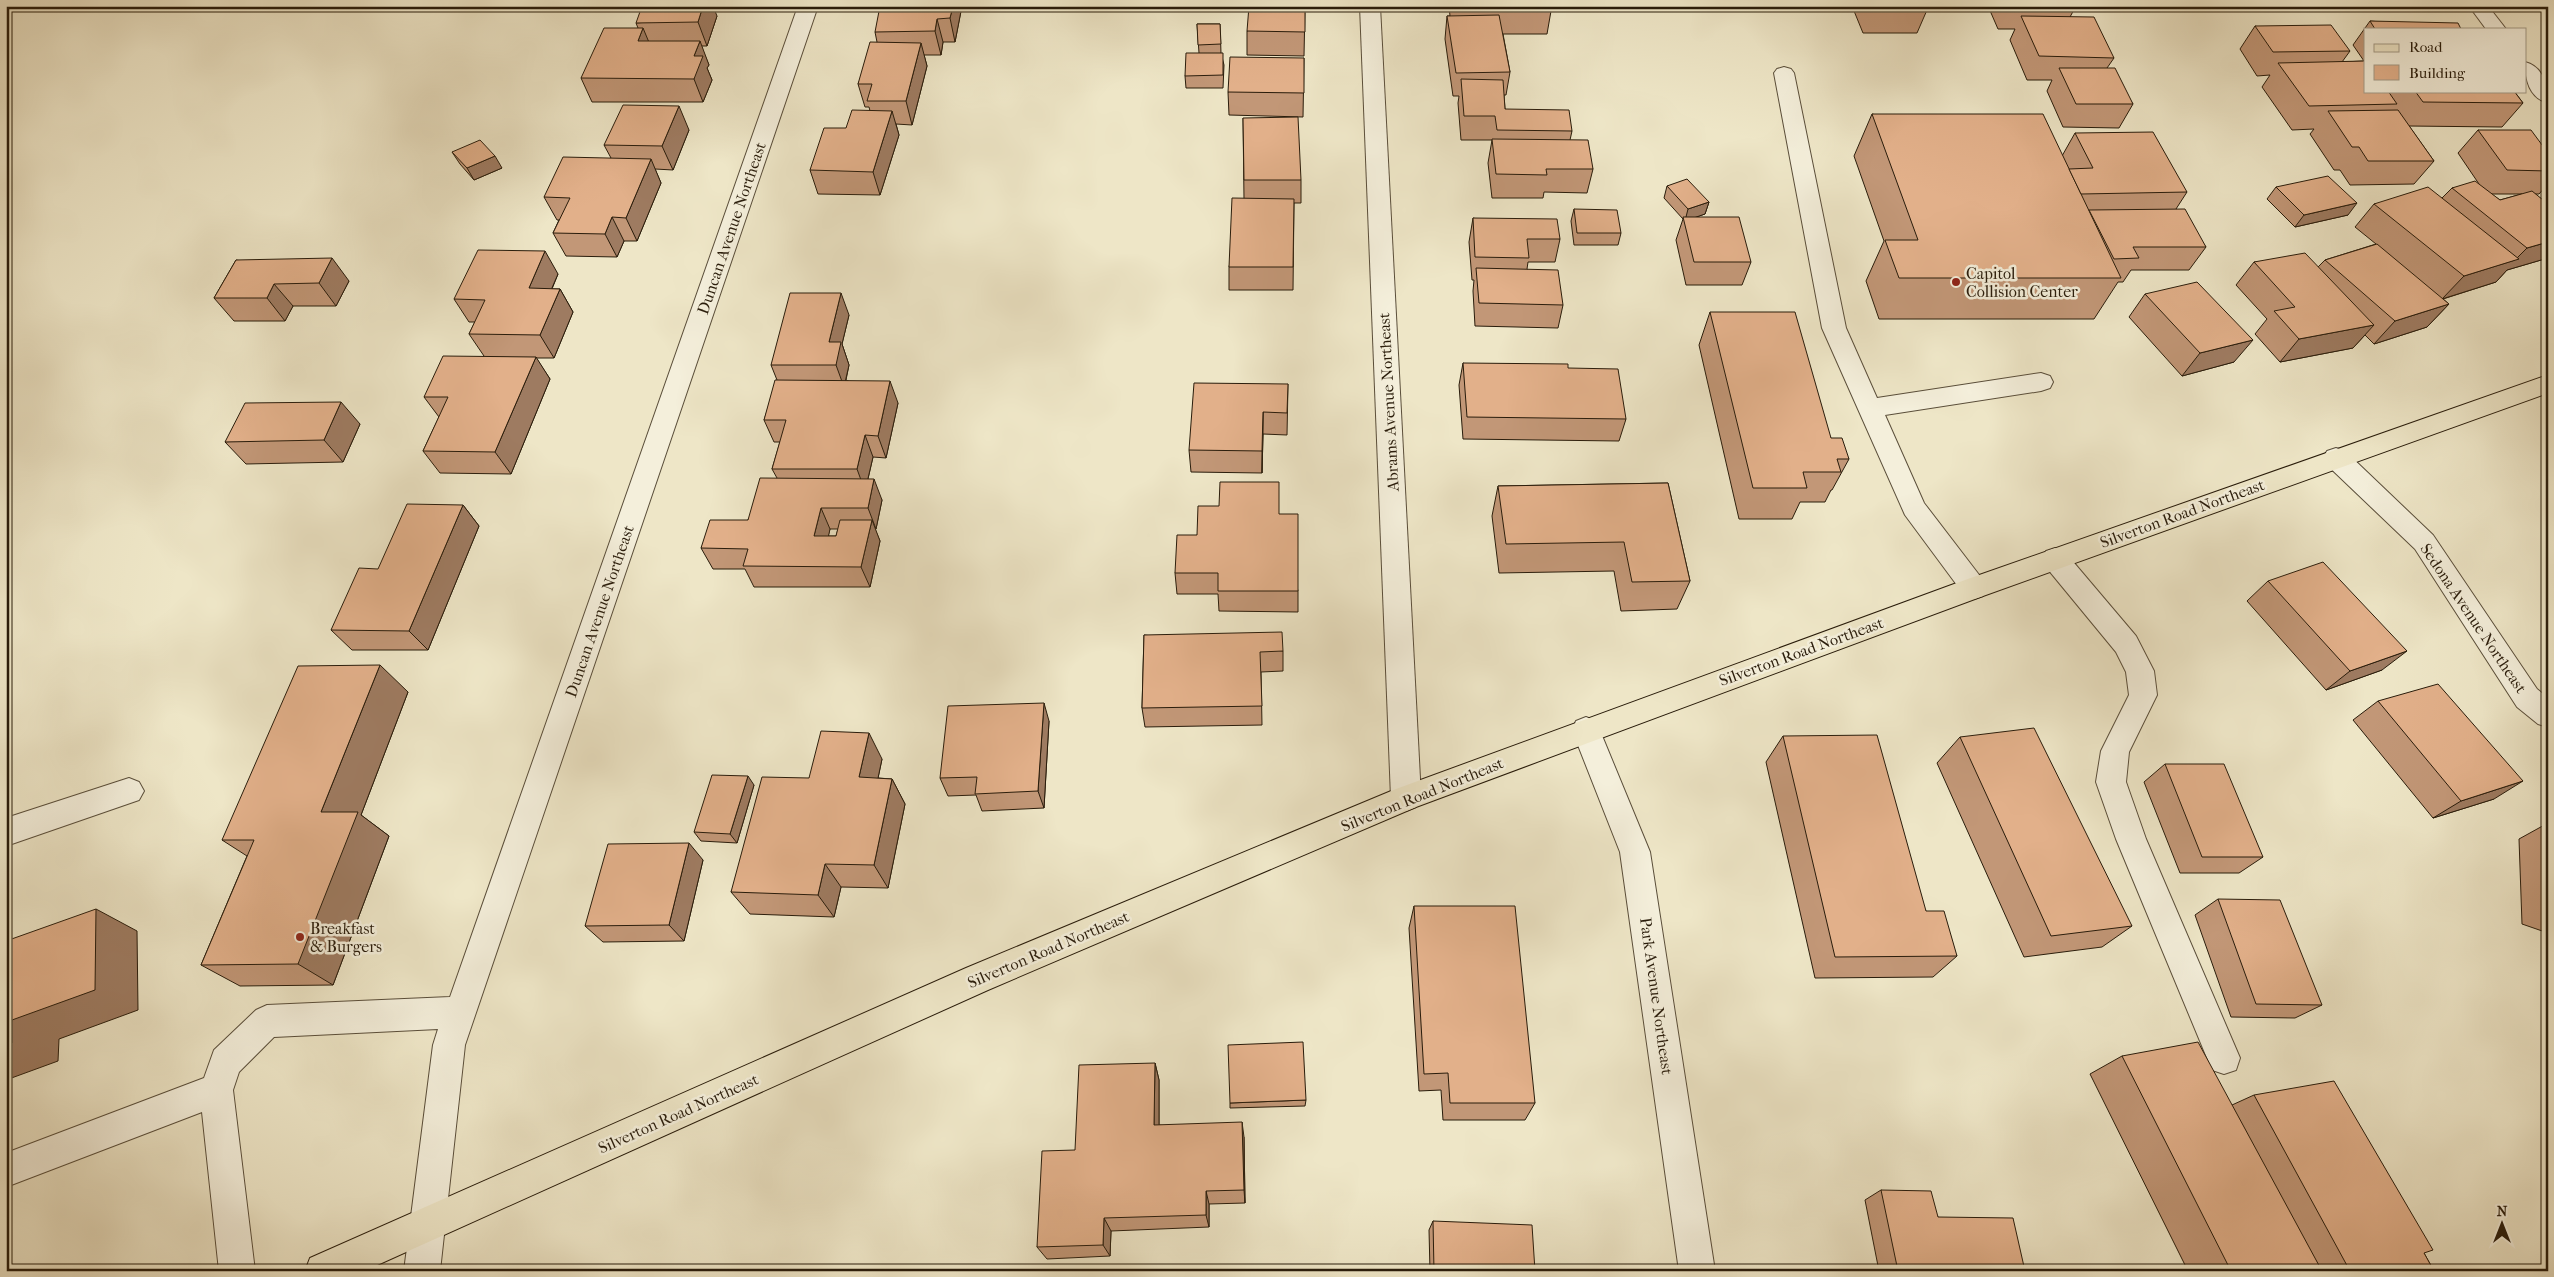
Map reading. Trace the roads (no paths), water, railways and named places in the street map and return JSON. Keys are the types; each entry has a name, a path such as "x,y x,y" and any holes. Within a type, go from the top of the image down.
{"main road":[{"name":"Silverton Road Northeast","path":"323,1271 977,979 1406,798 1974,588 2548,384"}],"street":[{"name":"Duncan Avenue Northeast","path":"422,1271 449,1045 808,6"},
{"name":"Abrams Avenue Northeast","path":"1370,6 1406,798"},
{"path":"2478,6 2495,28"},
{"path":"2526,69 2548,97"},
{"path":"1784,73 1834,328 1914,508 1974,588"},
{"path":"1869,408 2041,382"},
{"name":"Sedona Avenue Northeast","path":"2336,458 2424,542 2527,698 2548,714"},
{"path":"2055,559 2126,644 2140,671 2143,696 2115,751 2111,782 2131,839 2224,1058"},
{"name":"Park Avenue Northeast","path":"1586,730 1635,852 1697,1271"},
{"path":"6,832 129,790"},
{"path":"237,1271 216,1090 226,1062 267,1021 461,1012"},
{"path":"6,1170 216,1090"}],"place":[{"name":"Capitol Collision Center","path":"1956,282"},
{"name":"Breakfast & Burgers","path":"300,937"}]}
